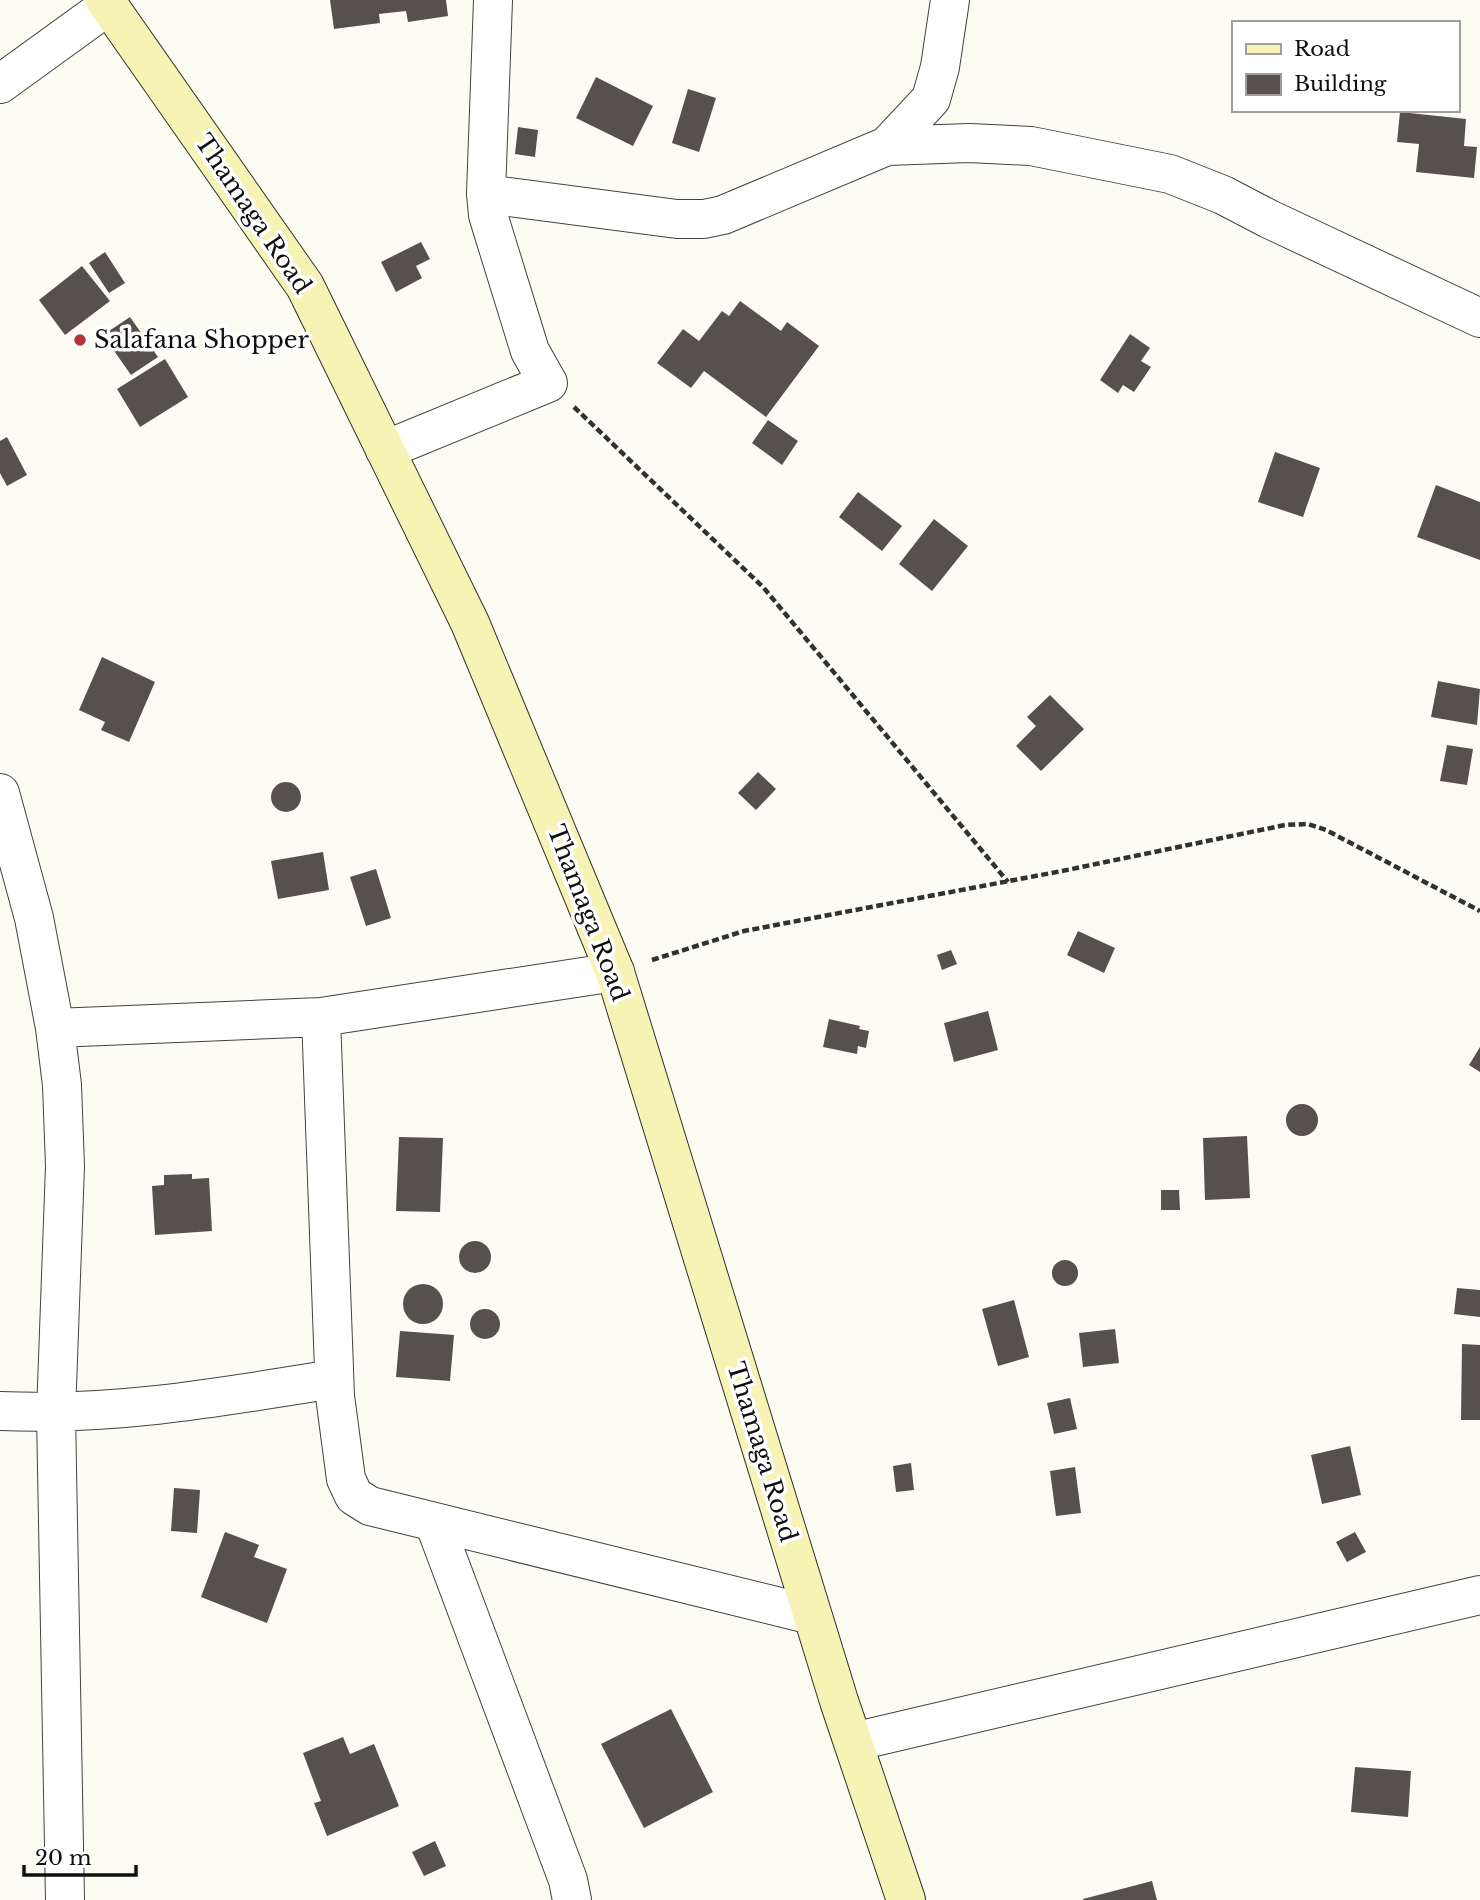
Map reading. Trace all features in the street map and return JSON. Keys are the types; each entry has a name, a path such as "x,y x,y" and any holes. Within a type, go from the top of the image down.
{"main road":[{"name":"Thamaga Road","path":"107,2 305,286 470,623 615,972 812,1615 906,1900"}],"street":[{"path":"385,450 548,383 530,351 488,215 486,194 493,0"},
{"path":"887,146 931,99 940,67 950,0"},
{"path":"0,84 107,2"},
{"path":"486,194 677,219 704,219 723,215 887,146 969,143 1031,146 1170,174 1223,195 1480,318"},
{"path":"0,793 34,918 55,1028 62,1085 65,1166 56,1414 65,1900"},
{"path":"55,1028 321,1017 615,972"},
{"path":"321,1017 334,1379 346,1479 354,1496 370,1506 812,1615"},
{"path":"0,1411 56,1414 207,1399 334,1379"},
{"path":"434,1522 568,1880 572,1900"},
{"path":"853,1742 1474,1601"}],"path":[{"path":"548,383 763,587 1008,881"},
{"path":"615,972 744,931 1285,825 1308,824 1326,830 1480,911"}],"building":[{"path":"330,0 446,0 448,16 408,22 406,11 379,14 380,23 334,29"},
{"path":"596,77 653,106 633,146 576,118"},
{"path":"688,89 716,98 699,152 672,143"},
{"path":"1400,112 1466,119 1464,146 1477,147 1474,178 1416,172 1419,144 1397,142"},
{"path":"518,127 538,130 535,157 515,154"},
{"path":"421,242 430,259 416,266 422,278 396,292 381,262"},
{"path":"105,252 125,283 109,293 89,263"},
{"path":"82,266 110,301 65,335 39,300"},
{"path":"740,301 781,331 787,322 819,346 766,417 704,371 691,388 657,363 683,329 699,341 722,311 729,316"},
{"path":"130,317 158,357 131,375 103,335"},
{"path":"1130,334 1150,348 1141,361 1151,367 1134,392 1123,385 1118,393 1100,380"},
{"path":"165,359 188,397 140,427 117,389"},
{"path":"768,420 798,441 782,465 752,443"},
{"path":"7,437 27,475 7,486 0,473 0,441"},
{"path":"1275,452 1320,468 1303,517 1258,502"},
{"path":"1436,485 1480,502 1480,560 1417,537"},
{"path":"858,492 902,526 882,551 839,517"},
{"path":"934,519 968,546 932,591 899,564"},
{"path":"102,657 155,682 129,742 101,730 105,722 79,710"},
{"path":"1438,681 1480,689 1477,725 1431,717"},
{"path":"1050,695 1084,729 1041,771 1016,746 1036,726 1027,717"},
{"path":"1447,745 1473,749 1467,785 1440,781"},
{"path":"758,772 776,789 756,810 738,793"},
{"path":"286,782 297,786 301,797 297,808 286,812 275,808 271,797 275,786"},
{"path":"323,852 329,890 278,899 271,861"},
{"path":"376,869 391,918 366,926 350,877"},
{"path":"1078,931 1115,948 1104,973 1067,955"},
{"path":"951,950 957,964 942,970 937,955"},
{"path":"988,1011 998,1050 954,1062 944,1023"},
{"path":"829,1019 860,1026 859,1029 869,1031 866,1048 858,1046 857,1054 823,1047"},
{"path":"1480,1047 1480,1072 1469,1065"},
{"path":"1302,1104 1313,1109 1318,1120 1313,1131 1302,1136 1291,1131 1286,1120 1291,1109"},
{"path":"1247,1136 1250,1198 1205,1200 1203,1138"},
{"path":"399,1137 443,1138 440,1212 396,1211"},
{"path":"192,1174 192,1179 209,1178 212,1231 155,1235 152,1186 164,1185 164,1175"},
{"path":"1161,1190 1179,1190 1180,1210 1161,1210"},
{"path":"475,1241 486,1246 491,1257 486,1268 475,1273 464,1268 459,1257 464,1246"},
{"path":"1065,1260 1074,1264 1078,1273 1074,1282 1065,1286 1056,1282 1052,1273 1056,1264"},
{"path":"423,1284 431,1285 437,1290 442,1296 442,1312 437,1318 431,1323 423,1324 415,1323 409,1318 404,1312 403,1304 404,1296 409,1290 415,1285"},
{"path":"1457,1288 1480,1290 1480,1317 1454,1314"},
{"path":"1014,1300 1029,1357 998,1366 982,1309"},
{"path":"485,1309 496,1313 500,1324 496,1335 485,1339 474,1335 470,1324 474,1313"},
{"path":"1115,1329 1119,1363 1083,1367 1079,1333"},
{"path":"400,1331 454,1335 450,1381 396,1377"},
{"path":"1462,1344 1480,1345 1480,1420 1461,1420"},
{"path":"1070,1398 1077,1429 1054,1434 1047,1403"},
{"path":"1350,1446 1361,1495 1322,1504 1311,1455"},
{"path":"911,1463 914,1490 896,1492 893,1466"},
{"path":"1075,1467 1081,1513 1056,1516 1050,1471"},
{"path":"174,1488 200,1490 197,1533 171,1531"},
{"path":"225,1532 259,1545 254,1557 287,1569 267,1623 201,1597"},
{"path":"1355,1532 1366,1552 1347,1562 1336,1542"},
{"path":"671,1709 713,1792 644,1828 601,1744"},
{"path":"343,1737 350,1754 374,1744 399,1806 327,1836 314,1803 321,1801 303,1753"},
{"path":"1355,1767 1411,1771 1408,1817 1351,1812"},
{"path":"435,1841 446,1866 424,1876 412,1852"},
{"path":"1152,1881 1157,1900 1083,1900 1083,1899"}],"place":[{"name":"Salafana Shopper","path":"80,340"}]}
